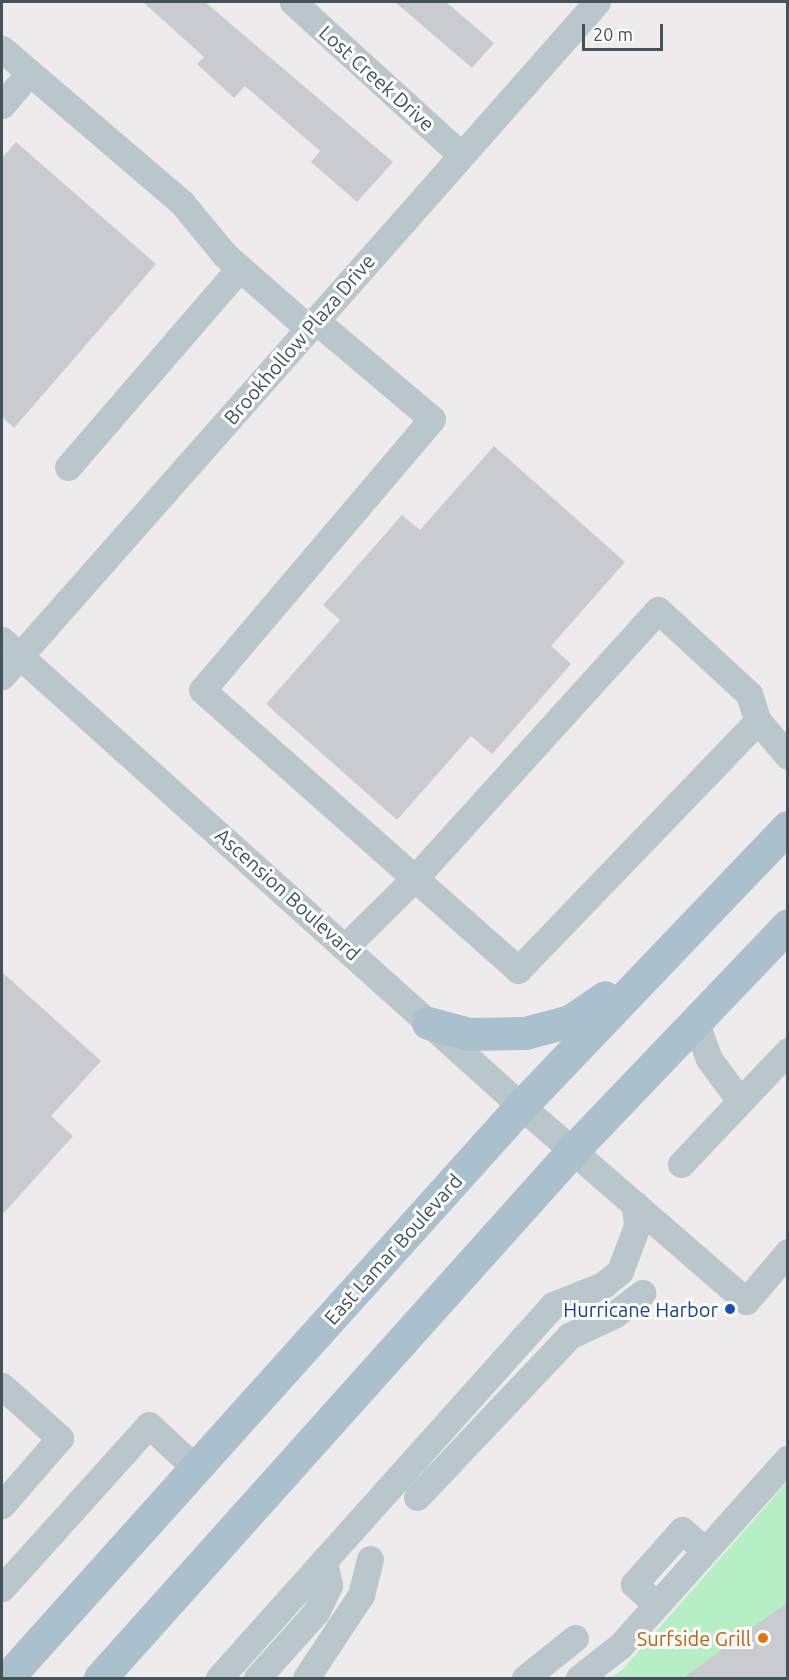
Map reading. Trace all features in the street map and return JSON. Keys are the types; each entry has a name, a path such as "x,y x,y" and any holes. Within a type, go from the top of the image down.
{"main road":[{"name":"East Lamar Boulevard","path":"7,1678 521,1106 656,962 788,827"},
{"path":"100,1678 573,1150 695,1020 788,926"},
{"path":"428,1023 469,1034 525,1033 559,1024 656,962"}],"street":[{"name":"Lost Creek Drive","path":"293,2 461,155"},
{"name":"Brookhollow Plaza Drive","path":"2,676 11,648 312,324 597,2"},
{"path":"2,49 182,203 240,268 432,419 202,690 414,879 518,969 758,721"},
{"path":"2,105 29,73"},
{"path":"68,467 240,268"},
{"path":"347,945 414,879 658,610 749,694 758,721 788,756"},
{"name":"Ascension Boulevard","path":"11,648 347,945 428,1023 521,1106 746,1300 788,1252"},
{"path":"695,1020 709,1059 740,1101"},
{"path":"681,1164 788,1051"},
{"path":"219,1678 553,1305 603,1285 620,1271 637,1226 635,1204"},
{"path":"417,1497 569,1335 614,1315 642,1293"},
{"path":"2,1386 60,1438 2,1505"},
{"path":"2,1588 149,1425 196,1469"},
{"path":"579,1678 620,1646 788,1458"},
{"path":"306,1678 361,1595 370,1559"},
{"path":"257,1678 316,1612 328,1585 324,1561"},
{"path":"316,1612 337,1630"},
{"path":"525,1678 575,1638"}],"green space":[{"path":"787,1482 787,1678 610,1678 623,1669"}],"building":[{"path":"143,2 205,2 393,162 357,202 311,162 320,151 245,86 234,98 197,64 204,57"},
{"path":"395,2 446,2 494,43 472,68"},
{"path":"16,142 156,264 14,428 2,417 2,158"},
{"path":"494,446 625,562 551,646 571,664 492,754 471,736 397,820 266,704 340,620 323,605 402,515 420,530"},
{"path":"2,972 101,1061 51,1116 73,1136 2,1215"},
{"name":"Surfside Grill","path":"788,1602 788,1678 683,1678"}],"place":[{"name":"Hurricane Harbor","path":"730,1309"},
{"name":"Surfside Grill","path":"763,1638"}]}
